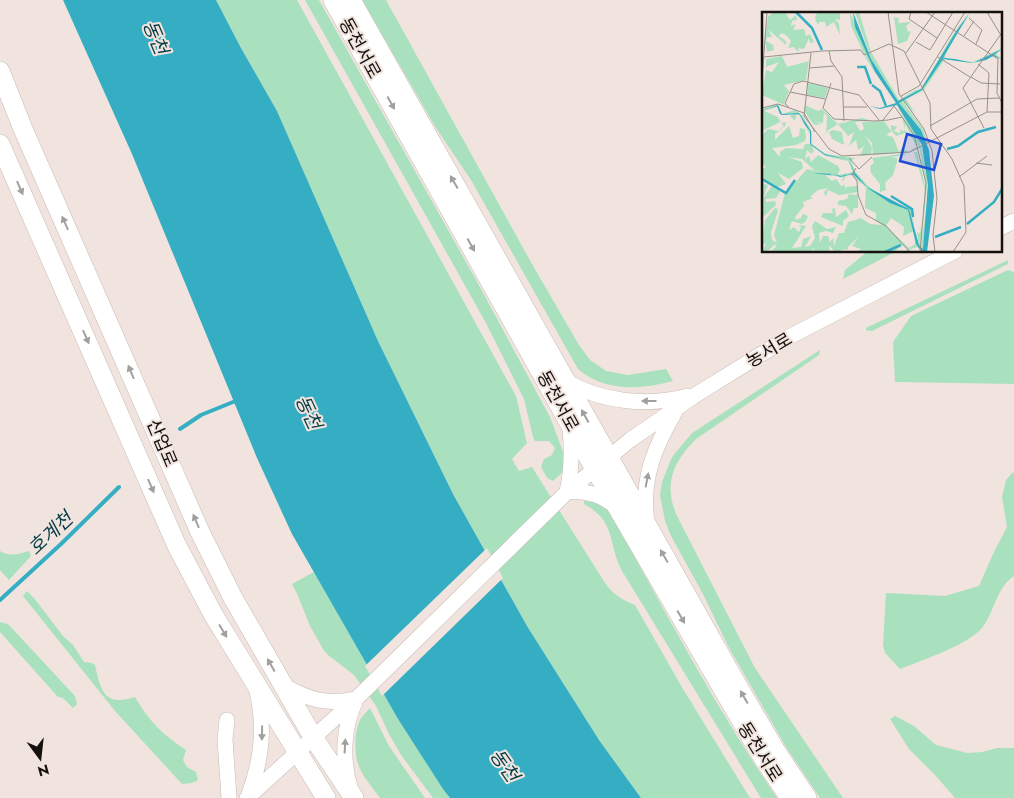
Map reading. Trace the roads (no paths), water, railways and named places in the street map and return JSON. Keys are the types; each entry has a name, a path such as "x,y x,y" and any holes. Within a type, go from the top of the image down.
{"main road":[{"name":"동천서로","path":"333,0 569,422 648,528 741,692 777,753 807,798"},
{"name":"동천서로","path":"351,0 565,380 602,464 618,509 763,758 790,798"},
{"name":"산업로","path":"0,71 23,129 200,532 233,598 314,737 353,796"},
{"name":"산업로","path":"0,144 177,546 214,616 326,798"}],"street":[{"path":"1002,227 1014,221"},
{"name":"농서로","path":"247,797 356,698 567,492 602,464 697,394 797,332 953,252"},
{"path":"565,380 582,390 596,395 636,401 677,399 697,394"},
{"path":"648,528 645,487 649,468 655,450 678,407"},
{"path":"569,422 572,458 567,492 578,491 593,494 608,500 618,509"},
{"path":"247,797 260,761 262,741 262,715 256,685"},
{"path":"284,685 308,698 329,702 356,698 348,722 345,748 347,777 353,796"},
{"path":"227,720 224,739 229,798"}],"water":[{"name":"동천","path":"63,0 216,0 277,111 378,341 453,494 527,626 599,740 641,798 450,798 443,789 398,719 292,534 257,458 132,154"}],"waterway":[{"path":"180,429 201,415 238,400"},
{"name":"호계천","path":"0,600 119,487"}]}
